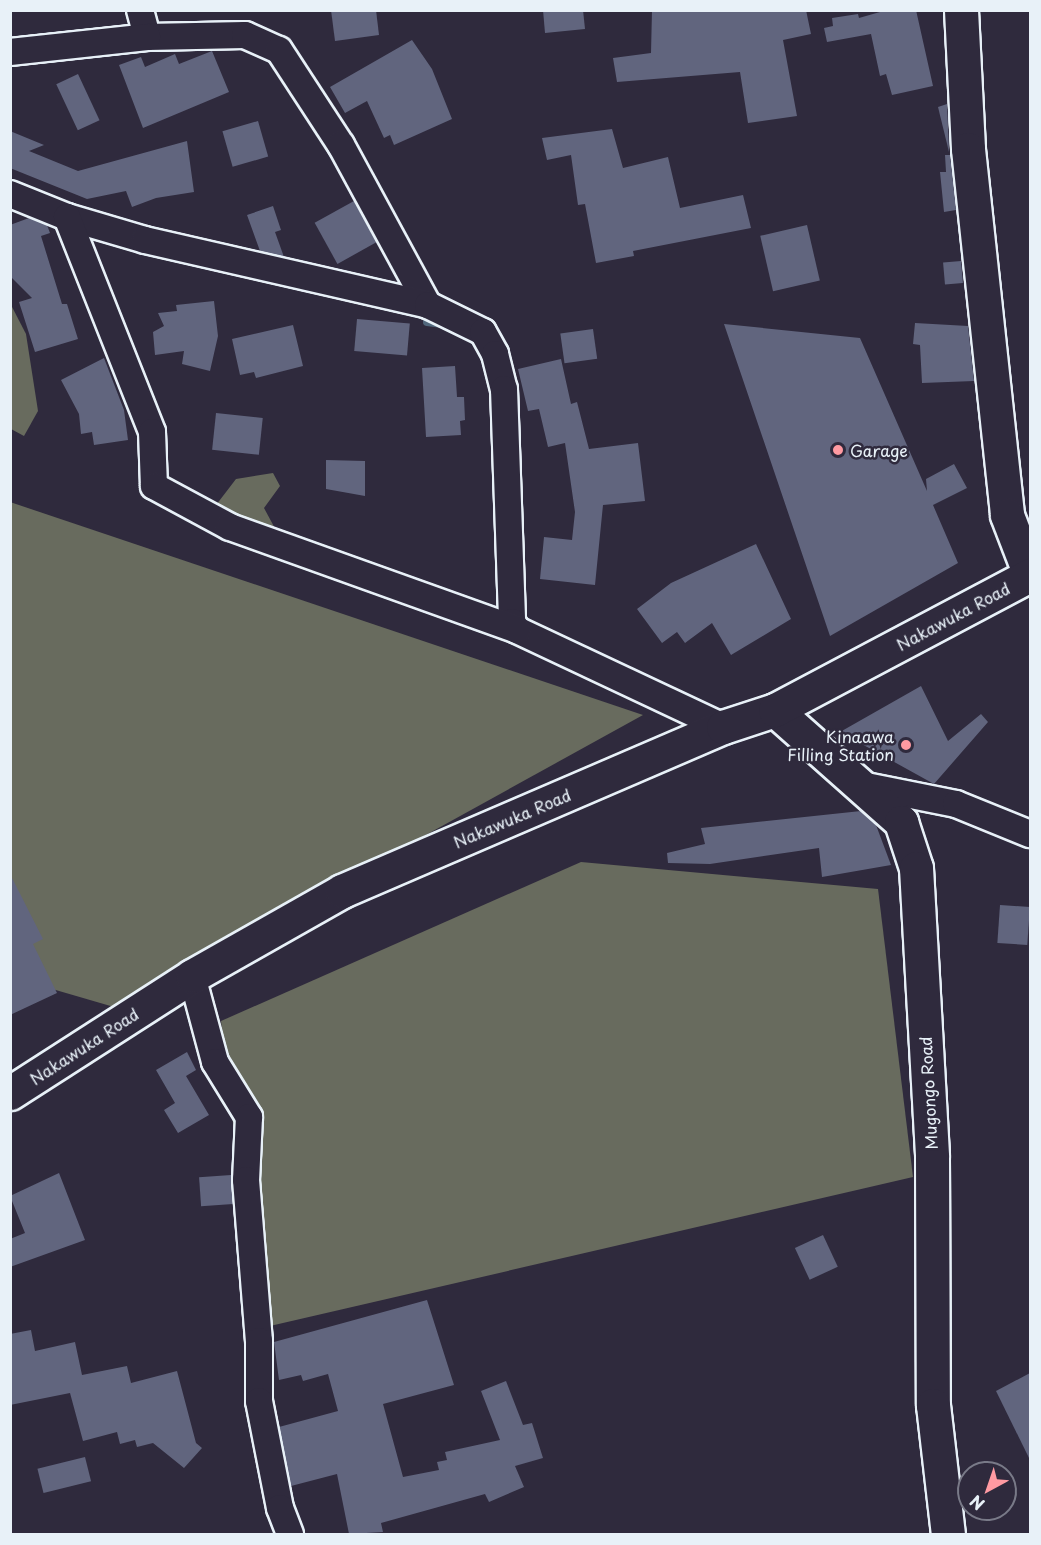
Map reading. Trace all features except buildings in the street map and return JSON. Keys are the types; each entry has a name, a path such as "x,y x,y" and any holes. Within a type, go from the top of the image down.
{"street":[{"path":"140,10 147,37"},
{"path":"961,10 968,149 1007,515 1030,575"},
{"path":"10,52 147,37 245,35 279,50 340,145 428,304"},
{"path":"10,194 67,217 268,271 428,304 483,332 495,354 504,389 511,614 518,630"},
{"path":"67,217 152,432 154,486 230,527 518,630 723,727"},
{"name":"Nakawuka Road","path":"10,1093 192,976 342,891 723,727 775,710 1030,575"},
{"name":"Mugongo Road","path":"775,710 900,822 916,868 932,1157 933,1405 948,1534"},
{"path":"861,785 956,804 1030,834"},
{"path":"192,976 214,1062 249,1117 246,1180 259,1341 259,1401 280,1508 290,1534"}],"shaded area":[{"path":"10,303 26,334 38,411 24,436 11,429"},
{"path":"273,473 280,486 264,508 278,534 213,509 236,479"},
{"path":"10,502 643,715 114,1007 11,977"},
{"path":"581,862 878,889 913,1177 257,1329 221,1021"}],"waterway":[{"path":"427,322 443,324"}],"place":[{"name":"Garage","path":"838,450"},
{"name":"Kinaawa Filling Station","path":"906,745"}]}
